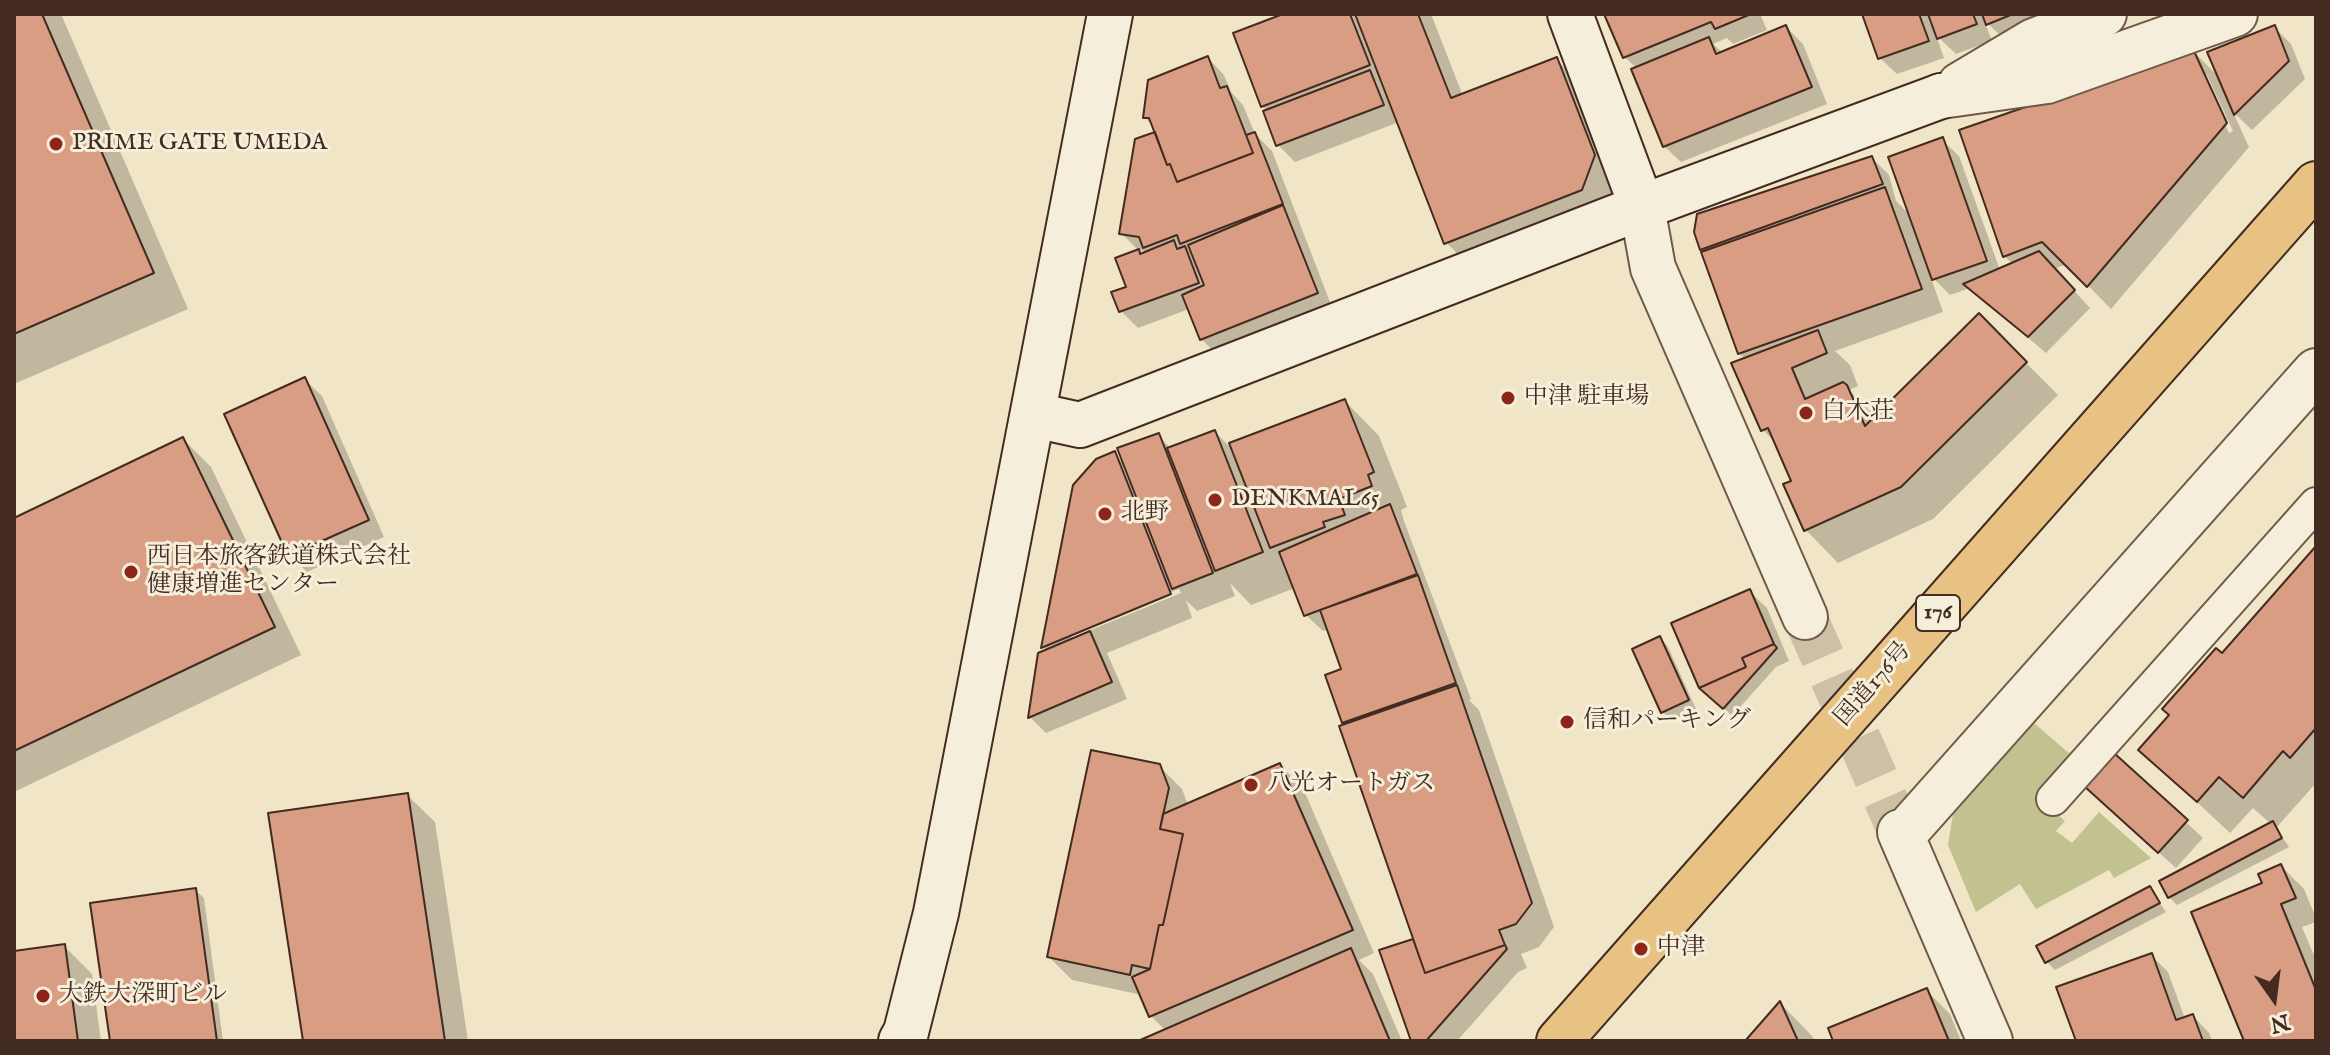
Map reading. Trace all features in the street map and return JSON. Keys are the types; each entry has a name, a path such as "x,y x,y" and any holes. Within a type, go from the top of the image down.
{"highway":[{"name":"国道176号","path":"1559,1041 2316,184"}],"street":[{"path":"901,1041 906,1032 936,913 1110,14"},
{"path":"1570,14 1642,207 1653,268 1805,617"},
{"path":"1034,415 1080,425 1642,207 1941,96 2034,41 2104,14"},
{"path":"1941,96 2047,81 2235,14"},
{"path":"1990,1041 1901,834 2316,371"}],"lane":[{"path":"2053,799 2316,504"}],"green space":[{"path":"2034,723 2070,754 2036,794 2065,821 2056,831 2072,843 2099,812 2151,858 2114,878 2109,870 2036,909 2020,884 1976,912 1948,845 1953,814"}],"building":[{"name":"PRIME GATE UMEDA","path":"14,14 42,14 154,273 14,334"},
{"path":"1283,14 1350,14 1370,65 1261,107 1233,33"},
{"path":"1355,14 1418,14 1451,98 1557,57 1595,155 1582,190 1444,244"},
{"path":"1604,14 1751,14 1715,29 1711,22 1623,58"},
{"path":"1862,14 1919,14 1929,41 1878,59"},
{"path":"1928,14 1973,14 1977,24 1937,39"},
{"path":"1982,14 2013,14 1986,25"},
{"path":"1786,25 1812,87 1663,147 1631,69 1709,37 1716,54"},
{"path":"2275,25 2289,61 2234,115 2207,52"},
{"path":"2193,49 2227,123 2087,287 2042,242 2003,257 1959,130"},
{"path":"1208,56 1220,88 1227,86 1253,153 1177,182 1149,118 1143,118 1148,80"},
{"path":"1370,70 1384,105 1276,146 1263,111"},
{"path":"1155,132 1177,182 1253,153 1246,135 1255,132 1283,204 1180,244 1177,235 1143,248 1139,237 1119,234 1135,139"},
{"path":"1943,137 1987,261 1932,280 1888,157"},
{"path":"1872,156 1883,184 1700,250 1694,232 1697,214"},
{"path":"1885,187 1922,289 1738,354 1701,252"},
{"path":"1283,205 1318,293 1200,340 1182,295 1204,285 1188,245"},
{"path":"1174,240 1177,249 1185,246 1199,283 1119,312 1111,292 1126,287 1115,258 1139,249 1140,254"},
{"path":"2039,251 2075,290 2028,337 1963,284"},
{"name":"白木荘","path":"1979,313 2027,362 1901,487 1804,531 1783,484 1791,481 1768,428 1761,431 1731,363 1818,330 1827,353 1792,368 1805,399 1843,382 1865,426"},
{"path":"305,377 369,520 288,556 224,414"},
{"path":"1345,399 1374,472 1368,475 1372,486 1339,499 1345,515 1323,522 1325,527 1270,548 1229,443"},
{"name":"DENKMAL65","path":"1215,430 1263,552 1215,571 1167,448"},
{"path":"1159,433 1213,573 1172,589 1117,448"},
{"name":"西日本旅客鉄道株式会社 健康増進センター","path":"183,437 275,627 14,751 14,518"},
{"path":"1115,451 1171,594 1041,648 1073,485 1096,459"},
{"path":"1390,504 1417,574 1304,616 1279,552"},
{"path":"2316,546 2316,728 2290,758 2283,751 2243,798 2219,777 2197,802 2138,750 2169,715 2162,709 2216,648 2222,653"},
{"path":"1418,575 1456,683 1342,723 1325,675 1341,669 1320,610"},
{"path":"1750,589 1774,644 1742,658 1746,667 1699,688 1671,623"},
{"path":"1090,631 1112,682 1028,718 1038,653"},
{"path":"1660,636 1689,700 1661,713 1632,649"},
{"path":"1774,644 1777,648 1723,709 1699,688 1746,667 1742,658"},
{"path":"1457,685 1532,903 1516,924 1499,930 1505,945 1425,973 1339,726"},
{"path":"1091,750 1160,764 1169,788 1160,829 1183,834 1150,969 1132,965 1130,975 1047,957"},
{"path":"2114,753 2188,820 2158,853 2084,786"},
{"path":"1280,763 1353,930 1149,1017 1132,977 1150,969 1183,834 1160,829 1163,814"},
{"path":"408,793 445,1041 303,1041 268,813"},
{"path":"2273,821 2282,838 2168,898 2159,881"},
{"path":"2281,864 2296,898 2281,904 2316,990 2316,1041 2244,1041 2191,912 2262,883 2258,874"},
{"path":"2150,886 2160,903 2045,963 2036,946"},
{"path":"196,888 217,1041 110,1041 90,903"},
{"path":"1413,939 1425,973 1505,945 1507,949 1426,1041 1411,1041 1379,950"},
{"name":"大鉄大深町ビル","path":"65,944 78,1041 14,1041 14,951"},
{"path":"1351,948 1390,1041 1138,1041"},
{"path":"2152,953 2176,1020 2193,1014 2203,1041 2076,1041 2056,987"},
{"path":"1927,988 1949,1041 1833,1041 1828,1028"},
{"path":"1780,1001 1798,1041 1745,1041"}],"tunnel":[{"path":"1805,617 1900,832"}],"place":[{"name":"PRIME GATE UMEDA","path":"56,144"},
{"name":"中津 駐車場","path":"1508,398"},
{"name":"白木荘","path":"1806,413"},
{"name":"DENKMAL65","path":"1215,500"},
{"name":"北野","path":"1105,514"},
{"name":"西日本旅客鉄道株式会社 健康増進センター","path":"131,572"},
{"name":"信和パーキング","path":"1567,722"},
{"name":"八光オートガス","path":"1251,785"},
{"name":"中津","path":"1641,949"},
{"name":"大鉄大深町ビル","path":"43,996"}]}
